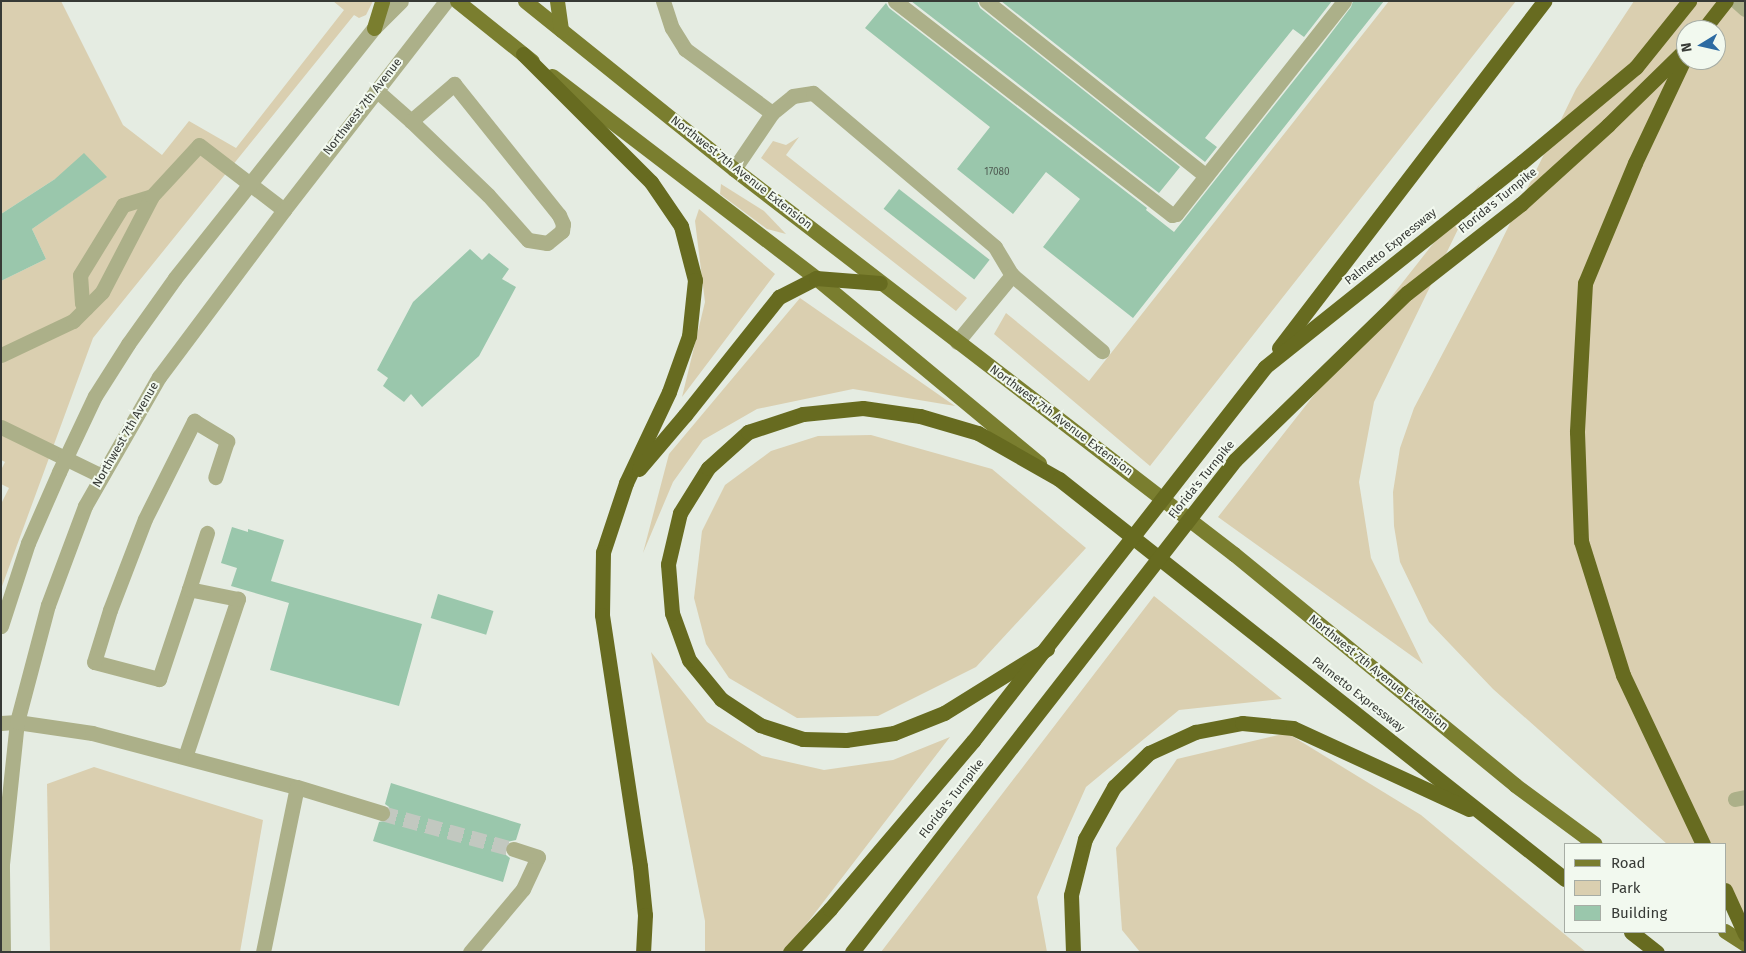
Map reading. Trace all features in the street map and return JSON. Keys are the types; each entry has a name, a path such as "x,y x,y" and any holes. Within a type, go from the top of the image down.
{"highway":[{"path":"1265,367 1544,1"},
{"name":"Palmetto Expressway","path":"1564,878 1491,820 1059,479 978,433 920,416 863,408 803,414 748,432 708,468 680,513 668,564 672,613 688,660 721,699 760,725 803,739 846,740 894,733 944,713 1047,649 1085,596 1206,443 1265,367 1522,162 1636,67 1689,1"},
{"path":"1711,20 1723,6"},
{"path":"523,54 651,182 681,226 695,280 690,336 669,392 626,483 603,552 602,615 640,866 645,915 643,952"},
{"name":"Florida's Turnpike","path":"852,952 1235,460 1407,293 1521,204 1608,125 1676,59"},
{"path":"1679,70 1635,163 1585,283 1577,432 1581,541 1623,675 1703,843"},
{"path":"626,483 685,416 779,297 816,278 880,282"},
{"name":"Florida's Turnpike","path":"790,952 849,888 967,748 1047,649"},
{"path":"1073,952 1071,895 1085,839 1114,786 1149,753 1195,732 1242,724 1293,728 1491,820"},
{"path":"1726,892 1745,934"},
{"path":"1632,933 1657,952"}],"main road":[{"path":"374,28 382,1"},
{"path":"457,1 523,54 816,278 1059,479"},
{"name":"Northwest 7th Avenue Extension","path":"525,1 734,169 1234,554 1515,785 1594,843"},
{"path":"557,1 561,30"},
{"path":"1726,932 1745,944"}],"street":[{"path":"1,626 28,543 66,457 95,396 128,344 175,278 374,28 401,1"},
{"name":"Northwest 7th Avenue","path":"3,952 2,864 17,722 48,605 84,506 159,377 284,210 446,1"},
{"path":"662,1 672,28 685,49 772,113"},
{"path":"895,1 1169,214 1176,214 1344,1"},
{"path":"986,1 1206,176"},
{"path":"1736,1 1745,9"},
{"path":"376,90 488,195 528,240 547,243 562,231 563,224 559,215 454,84 411,121"},
{"path":"734,169 772,113 793,96 813,92 996,247 1012,275 1102,351"},
{"path":"1,355 73,321 102,292 152,196 199,145 284,210"},
{"path":"86,308 82,303 80,275 123,204 152,196"},
{"path":"957,342 1012,275"},
{"path":"207,533 159,679 94,662 110,610 144,519 194,421 226,441 215,477"},
{"path":"1,427 102,476"},
{"path":"185,757 238,599 189,589"},
{"path":"1,723 17,722 92,734 298,787 382,813"},
{"path":"263,952 298,787"},
{"path":"470,952 523,889 538,857 513,849"}],"green space":[{"path":"1,1 61,1 123,125 162,155 189,121 236,148 344,10 333,1 373,1 366,15 359,18 354,15 93,338 1,589 1,504 9,488 1,484 1,470 5,462 1,460 1,281 46,259 32,229 106,177 55,179 1,214"},
{"path":"1389,1 1516,1 1150,466 994,334 1006,313 1089,381"},
{"path":"1634,1 1745,1 1745,914 1726,897 1726,843 1666,843 1493,689 1429,622 1400,562 1394,526 1393,492 1400,448 1414,408 1495,254 1576,89"},
{"path":"799,137 786,155 967,298 956,311 761,158 773,141 786,145"},
{"path":"721,184 764,211 786,234 767,229 720,194"},
{"path":"1480,184 1374,402 1359,482 1371,558 1423,664 1218,517"},
{"path":"699,209 775,274 682,397 705,302 695,221"},
{"path":"800,298 955,406 853,389 757,409 703,440 673,482 643,553 669,454"},
{"path":"871,435 992,469 1086,548 976,667 878,716 797,718 729,678 706,644 694,598 702,531 725,485 771,451 818,436"},
{"path":"1154,596 1282,699 1179,710 1086,787 1037,897 1047,952 881,952"},
{"path":"651,652 707,722 762,756 824,770 893,760 950,737 785,952 705,952 705,921"},
{"path":"1287,733 1421,815 1586,952 1140,952 1122,930 1116,848 1177,759"},
{"path":"94,767 263,820 240,952 50,952 47,784"}],"building":[{"path":"911,1 977,1 980,8 1180,167 1159,193"},
{"path":"1001,1 1332,1 1304,37 1293,29 1205,138 1217,147 1205,162"},
{"path":"1353,1 1384,1 1133,318 1043,247 1080,199 1046,172 1013,214 957,169 990,127 865,28 886,3 889,8 1147,208 1146,210 1174,232 1319,49 1351,7"},
{"path":"84,153 107,177 32,229 46,259 1,281 1,214 55,179"},
{"path":"899,189 990,260 974,280 884,209"},
{"path":"470,249 482,260 489,253 509,269 502,279 516,287 479,356 422,407 411,394 404,402 383,386 388,378 377,370 413,302"},
{"path":"232,527 248,532 248,529 284,540 271,581 422,624 399,706 270,670 289,603 231,586 237,568 221,563"},
{"path":"438,594 493,611 486,635 431,618"},
{"path":"391,783 521,824 516,840 507,842 504,847 506,855 510,858 503,882 373,841 379,822 388,820 391,815 389,807 385,804"}],"tunnel":[{"path":"382,813 513,849"}]}
